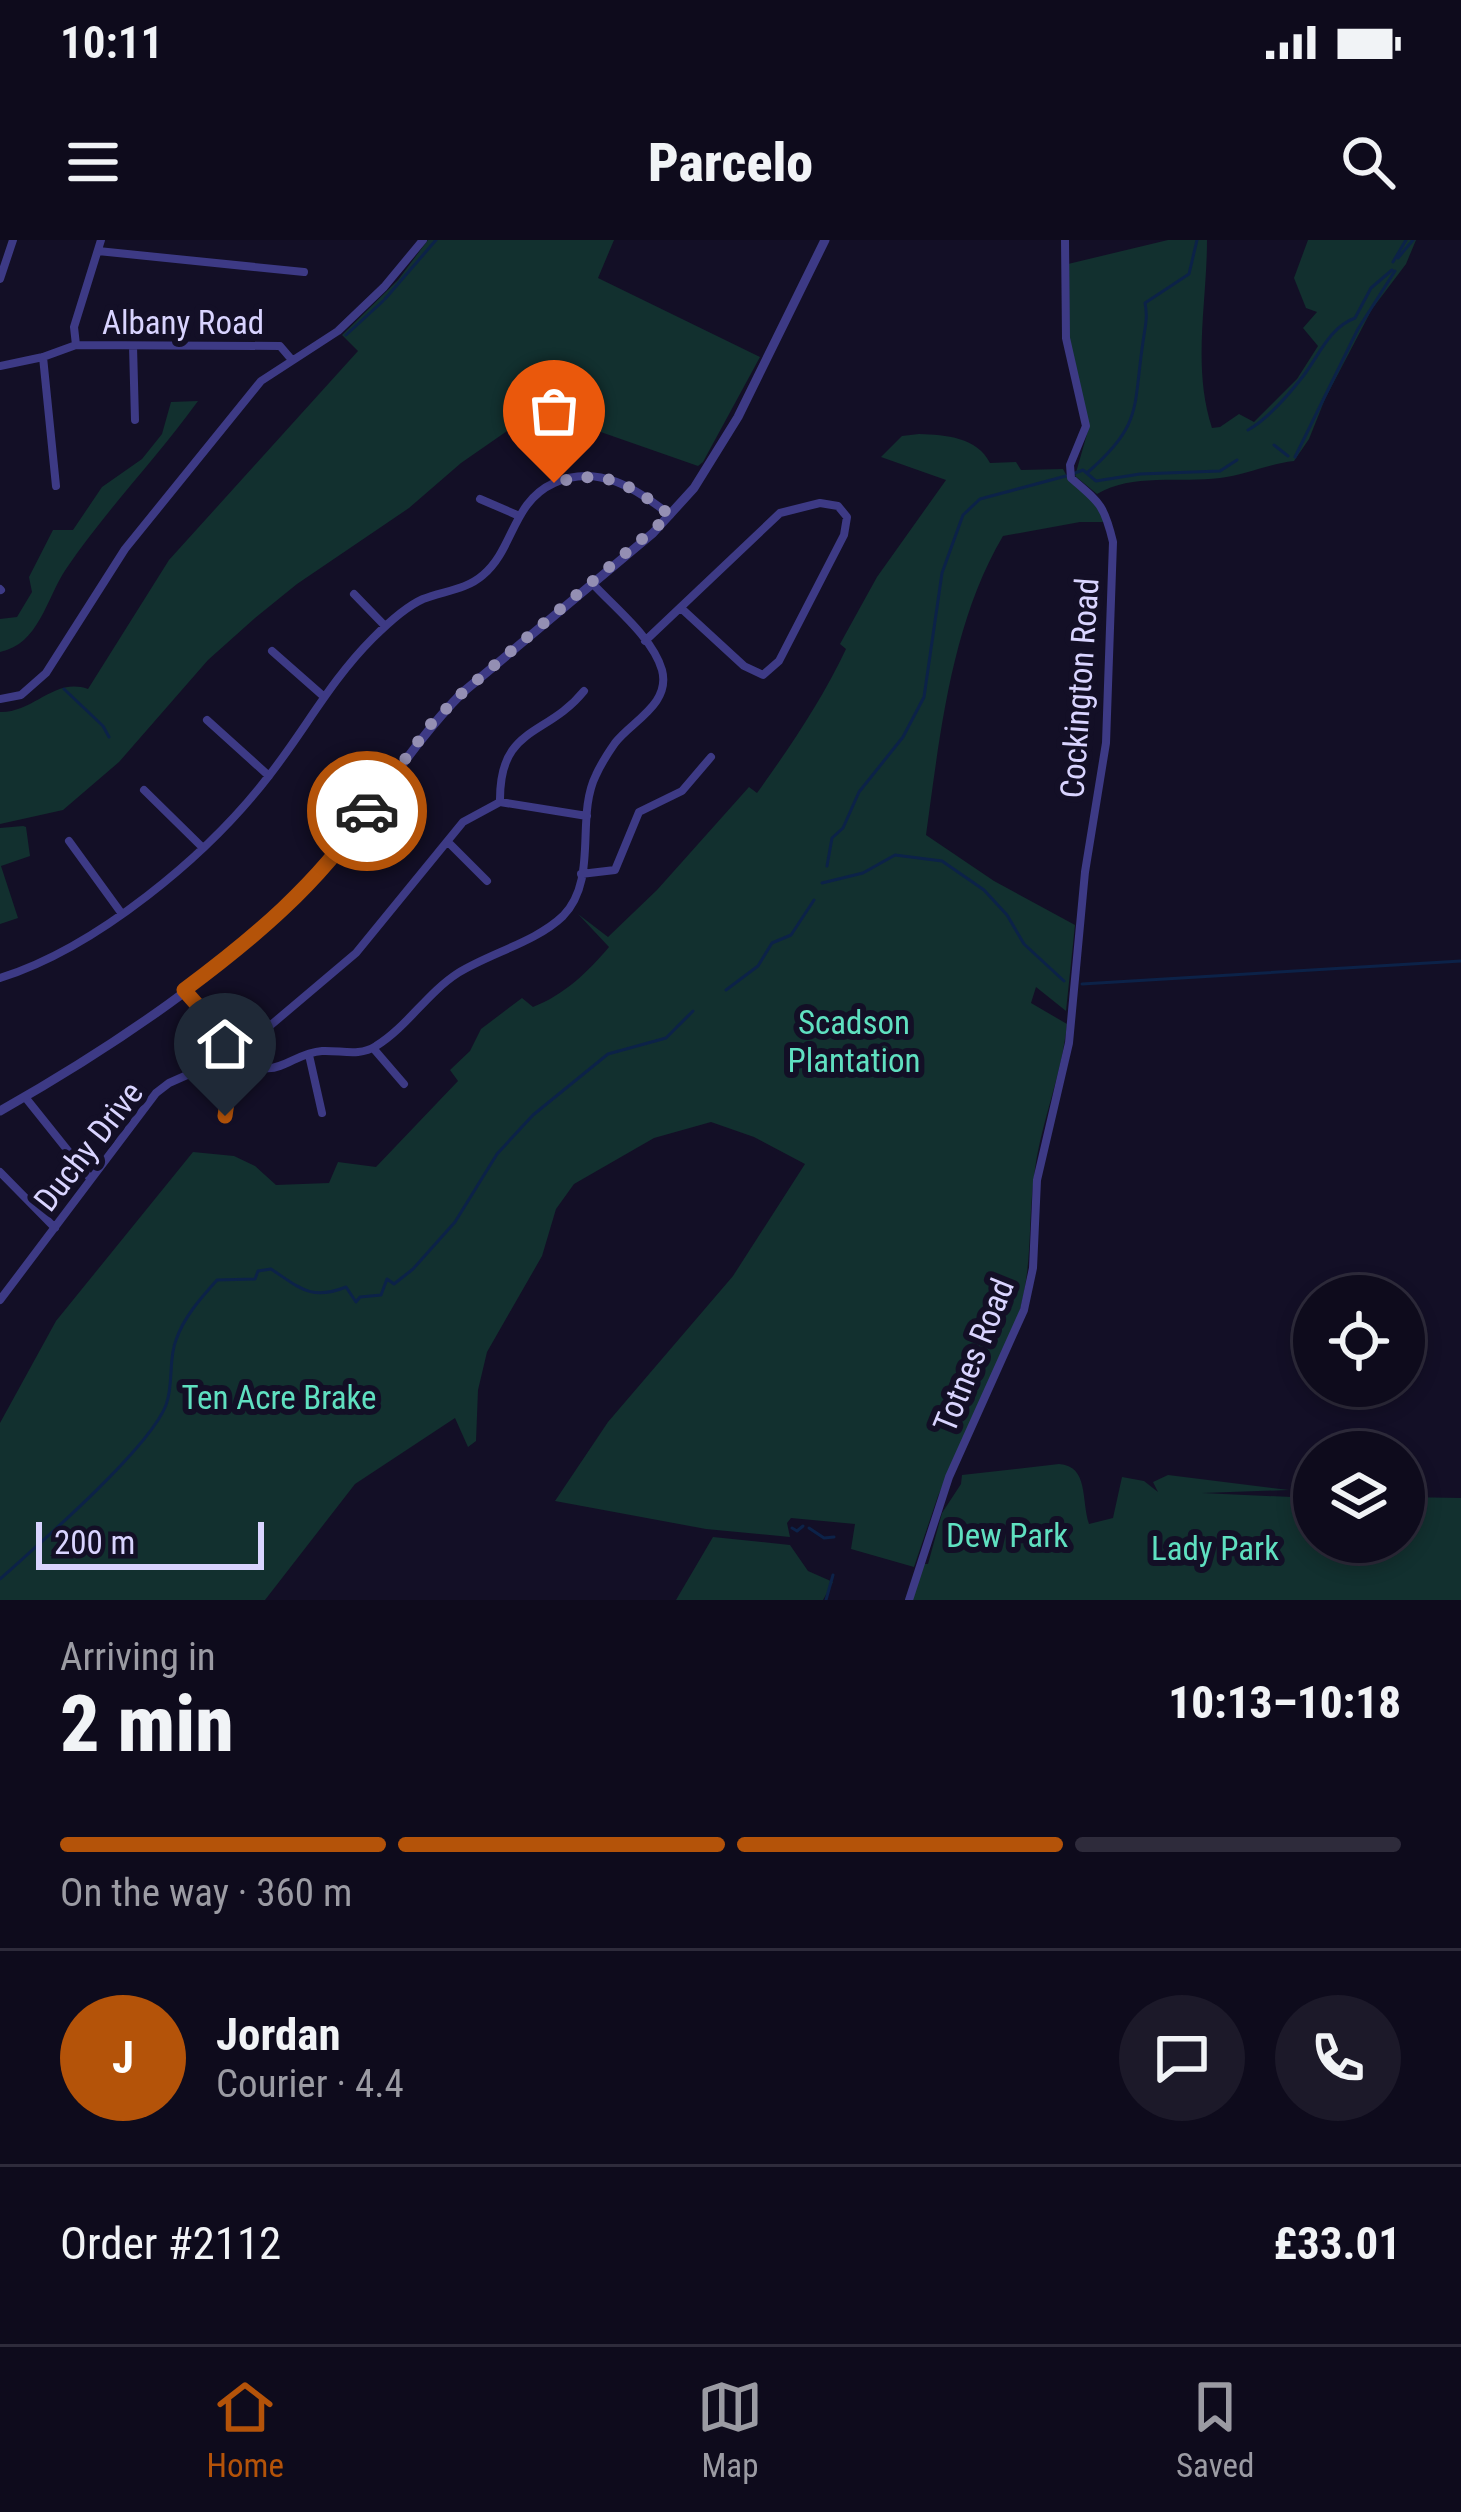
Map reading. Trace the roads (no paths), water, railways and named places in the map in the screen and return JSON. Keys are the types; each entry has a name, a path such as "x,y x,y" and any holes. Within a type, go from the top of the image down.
{"street":[{"path":"0,279 13,240"},
{"path":"76,345 74,327 101,240"},
{"path":"0,699 22,695 46,673 125,548 261,381 338,331 423,240"},
{"path":"0,1111 184,990 262,929 302,892 346,840 431,724 670,515 707,469 739,417 825,240"},
{"name":"Cockington Road","path":"1066,240 1066,338 1086,426 1069,470 1106,511 1113,542 1106,743 1085,872 1076,980"},
{"path":"98,251 304,272"},
{"name":"Albany Road","path":"0,366 76,345 280,346 292,360"},
{"path":"133,346 135,420"},
{"path":"43,357 56,486"},
{"path":"0,978 76,945 122,914 222,830 269,776 322,695 386,626 420,600 460,588 487,572 517,515 554,483 580,475 613,480 644,494 670,515"},
{"path":"480,499 517,515"},
{"path":"645,641 780,513 820,502 838,506 847,517 844,535 779,661 763,675 744,666 682,609"},
{"path":"184,990 236,1053 254,1064 281,1068 320,1051 346,1054 373,1048 455,975 561,918 576,896 581,874 590,790 617,740 647,714 662,688 662,671 645,641 593,584"},
{"path":"354,594 386,626"},
{"path":"272,650 322,695"},
{"path":"584,691 567,712 536,726 506,756 500,802 587,816"},
{"path":"207,720 269,776"},
{"path":"581,874 615,871 639,812 682,791 711,758"},
{"path":"143,790 202,847"},
{"name":"Duchy Drive","path":"0,1300 156,1093 236,1053 356,953 477,812 500,802"},
{"path":"69,841 122,914"},
{"path":"448,843 487,881"},
{"name":"Totnes Road","path":"909,1600 949,1477 1024,1310 1035,1253 1036,1180 1069,1043 1076,980"},
{"path":"373,1048 404,1084"},
{"path":"225,1116 236,1053"},
{"path":"309,1055 322,1113"},
{"path":"25,1097 89,1177"},
{"path":"0,1172 55,1228"}],"waterway":[{"path":"385,299 436,240"},
{"path":"1088,472 1118,441 1132,414 1145,303 1189,274 1197,240"},
{"path":"1393,262 1406,240"},
{"path":"1398,258 1413,240"},
{"path":"1248,430 1285,397 1332,335 1355,318 1371,288 1392,270"},
{"path":"1295,457 1358,329 1395,271"},
{"path":"346,335 383,301"},
{"path":"1274,445 1288,456"},
{"path":"1075,473 1083,470 1096,481 1220,471 1237,460"},
{"path":"827,866 832,838 843,828 859,792 903,737 924,697 942,573 963,515 980,499 1066,476"},
{"path":"64,689 109,737"},
{"path":"822,883 863,873 895,855 942,861 984,890 1007,915 1024,944 1064,981"},
{"path":"726,990 758,966 772,943 791,935 814,900"},
{"path":"1082,984 1461,961"},
{"path":"0,1579 91,1495 156,1423 166,1405 179,1332 217,1280 255,1279 258,1271 271,1269 315,1292 346,1287 356,1302 360,1297 381,1295 387,1279 394,1284 413,1269 455,1222 497,1154 533,1115 608,1054 666,1038 693,1011"},
{"path":"792,1528 797,1531 803,1526"},
{"path":"809,1528 824,1538 834,1537"},
{"path":"826,1600 833,1575"}],"park label":[{"name":"Scadson Plantation","path":"854,1041"},
{"name":"Ten Acre Brake","path":"279,1397"},
{"name":"Dew Park","path":"1007,1535"},
{"name":"Lady Park","path":"1215,1548"}]}
